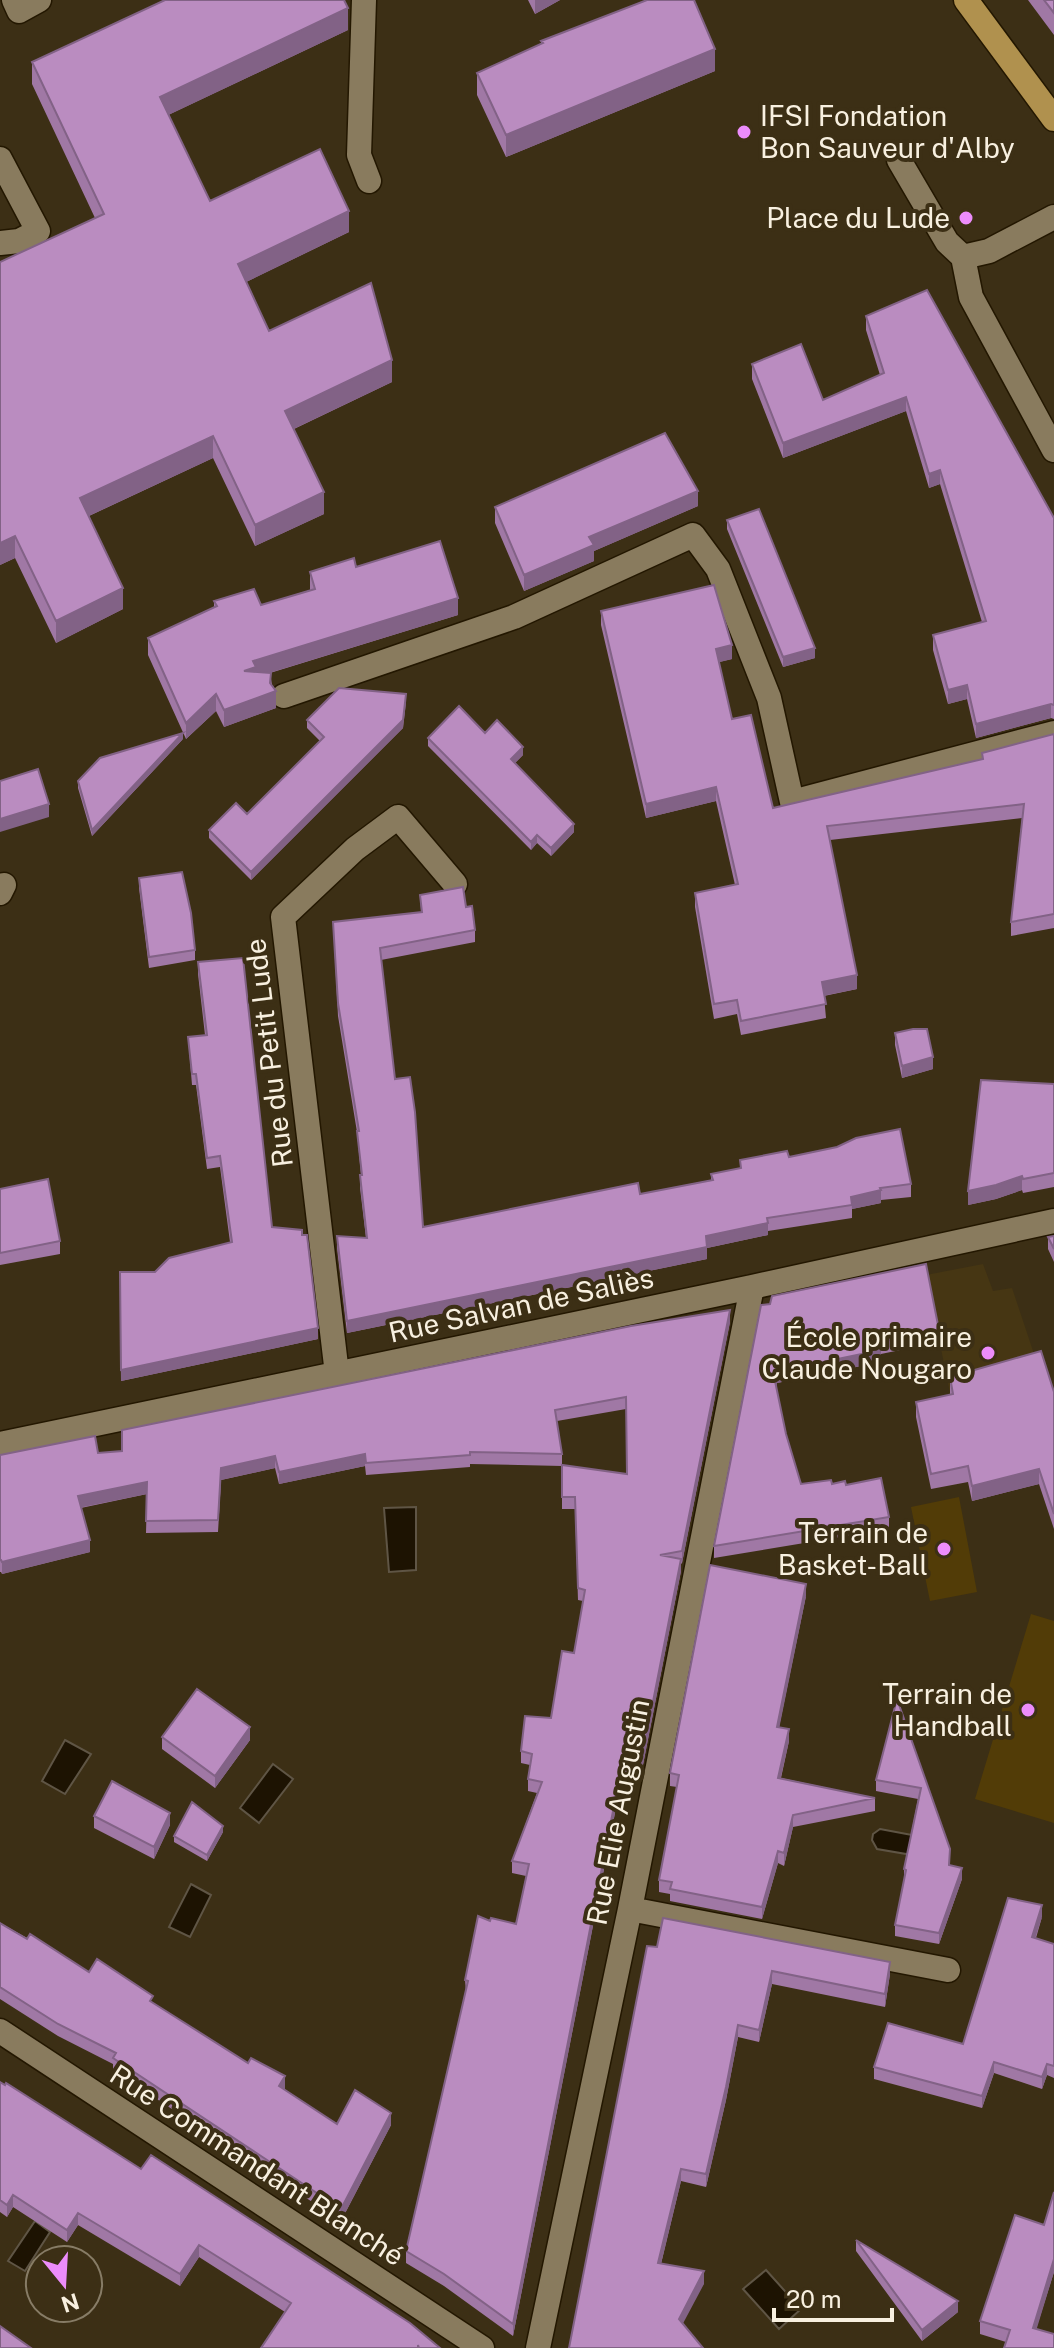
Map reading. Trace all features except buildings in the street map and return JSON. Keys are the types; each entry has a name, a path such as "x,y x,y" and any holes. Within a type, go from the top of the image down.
{"main road":[{"path":"966,0 1054,119"}],"street":[{"path":"364,0 359,155 369,181"},
{"path":"899,160 947,242 963,257 971,297 1054,450"},
{"path":"0,243 19,241 38,231 4,175"},
{"path":"963,257 989,251 1054,217"},
{"path":"284,696 514,617 693,535 718,569 769,698 792,802 1054,733"},
{"name":"Rue du Petit Lude","path":"337,1374 283,917 355,849 398,817 455,884"},
{"name":"Rue Salvan de Saliès","path":"0,1444 1054,1221"},
{"name":"Rue Elie Augustin","path":"538,2348 630,1909 752,1287"},
{"path":"630,1909 948,1970"},
{"name":"Rue Commandant Blanché","path":"0,2031 482,2348"}],"shaded area":[{"name":"École primaire Claude Nougaro","path":"983,1264 993,1291 1012,1288 1054,1414 1054,1478 972,1501 926,1275"},
{"name":"Terrain de Basket-Ball","path":"959,1497 977,1592 930,1601 911,1507"},
{"path":"416,1507 416,1570 389,1572 384,1508"},
{"name":"Terrain de Handball","path":"1031,1614 1054,1621 1054,1823 975,1799"},
{"path":"65,1740 91,1754 65,1794 42,1781"},
{"path":"273,1764 293,1779 259,1823 240,1808"},
{"path":"880,1829 928,1838 924,1857 877,1849 872,1840 873,1834"},
{"path":"191,1884 211,1895 190,1937 169,1927"},
{"path":"35,2221 50,2232 42,2244 24,2244 24,2270 8,2261"},
{"path":"766,2270 801,2309 779,2329 743,2289"}],"place":[{"name":"IFSI Fondation Bon Sauveur d'Alby","path":"744,132"},
{"name":"Place du Lude","path":"966,218"},
{"name":"École primaire Claude Nougaro","path":"988,1353"},
{"name":"Terrain de Basket-Ball","path":"944,1549"},
{"name":"Terrain de Handball","path":"1028,1710"}]}
